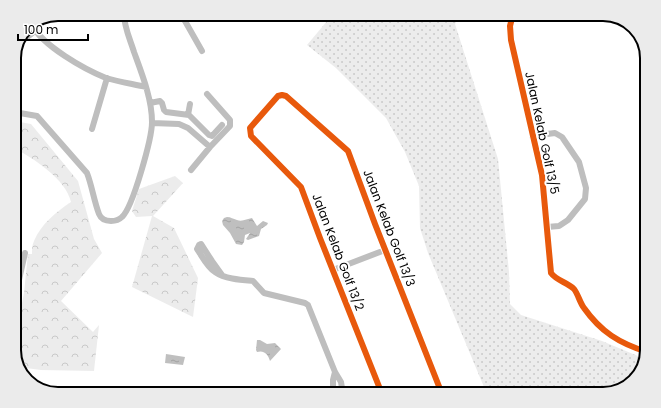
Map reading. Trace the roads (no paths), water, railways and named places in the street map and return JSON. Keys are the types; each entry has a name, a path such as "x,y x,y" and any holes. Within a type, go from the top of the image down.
{"street":[{"path":"21,113 37,116 87,173 92,185 100,215 104,220 116,221 122,218 130,204 149,147 152,123 150,103 146,87 125,28 124,21"},
{"path":"185,21 202,51"},
{"name":"Jalan Kelab Golf 13/5","path":"511,21 511,40 542,175 549,266 551,273 555,279 575,290 582,306 609,335 620,342 640,349"},
{"path":"28,36 35,31 69,59 107,78 146,87"},
{"path":"92,130 107,78"},
{"path":"190,170 230,126 230,120 207,94"},
{"name":"Jalan Kelab Golf 13/2","path":"282,95 278,96 250,128 250,133 251,136 301,187 379,387"},
{"name":"Jalan Kelab Golf 13/3","path":"282,95 286,96 348,151 439,387"},
{"path":"150,103 160,101 166,112 188,115 209,135 212,136 222,125"},
{"path":"188,115 190,104"},
{"path":"152,123 179,124 188,128 210,147"},
{"path":"532,136 555,133 562,137 579,162 586,188 585,199 568,220 559,226 547,227"},
{"path":"222,275 201,244 199,245 197,249 207,265 215,272 222,275 230,278 253,281 264,293 308,305 342,387"},
{"path":"333,270 385,250"},
{"path":"21,271 25,253"},
{"path":"333,387 335,372"}],"water":[{"path":"227,217 241,221 252,218 257,226 263,221 268,223 261,229 259,236 248,240 246,239 250,233 245,235 242,245 236,244 230,233 223,225 222,221"},
{"path":"257,340 267,344 275,343 281,349 270,361 265,353 257,352"},
{"path":"166,354 185,357 183,365 165,363"}]}
